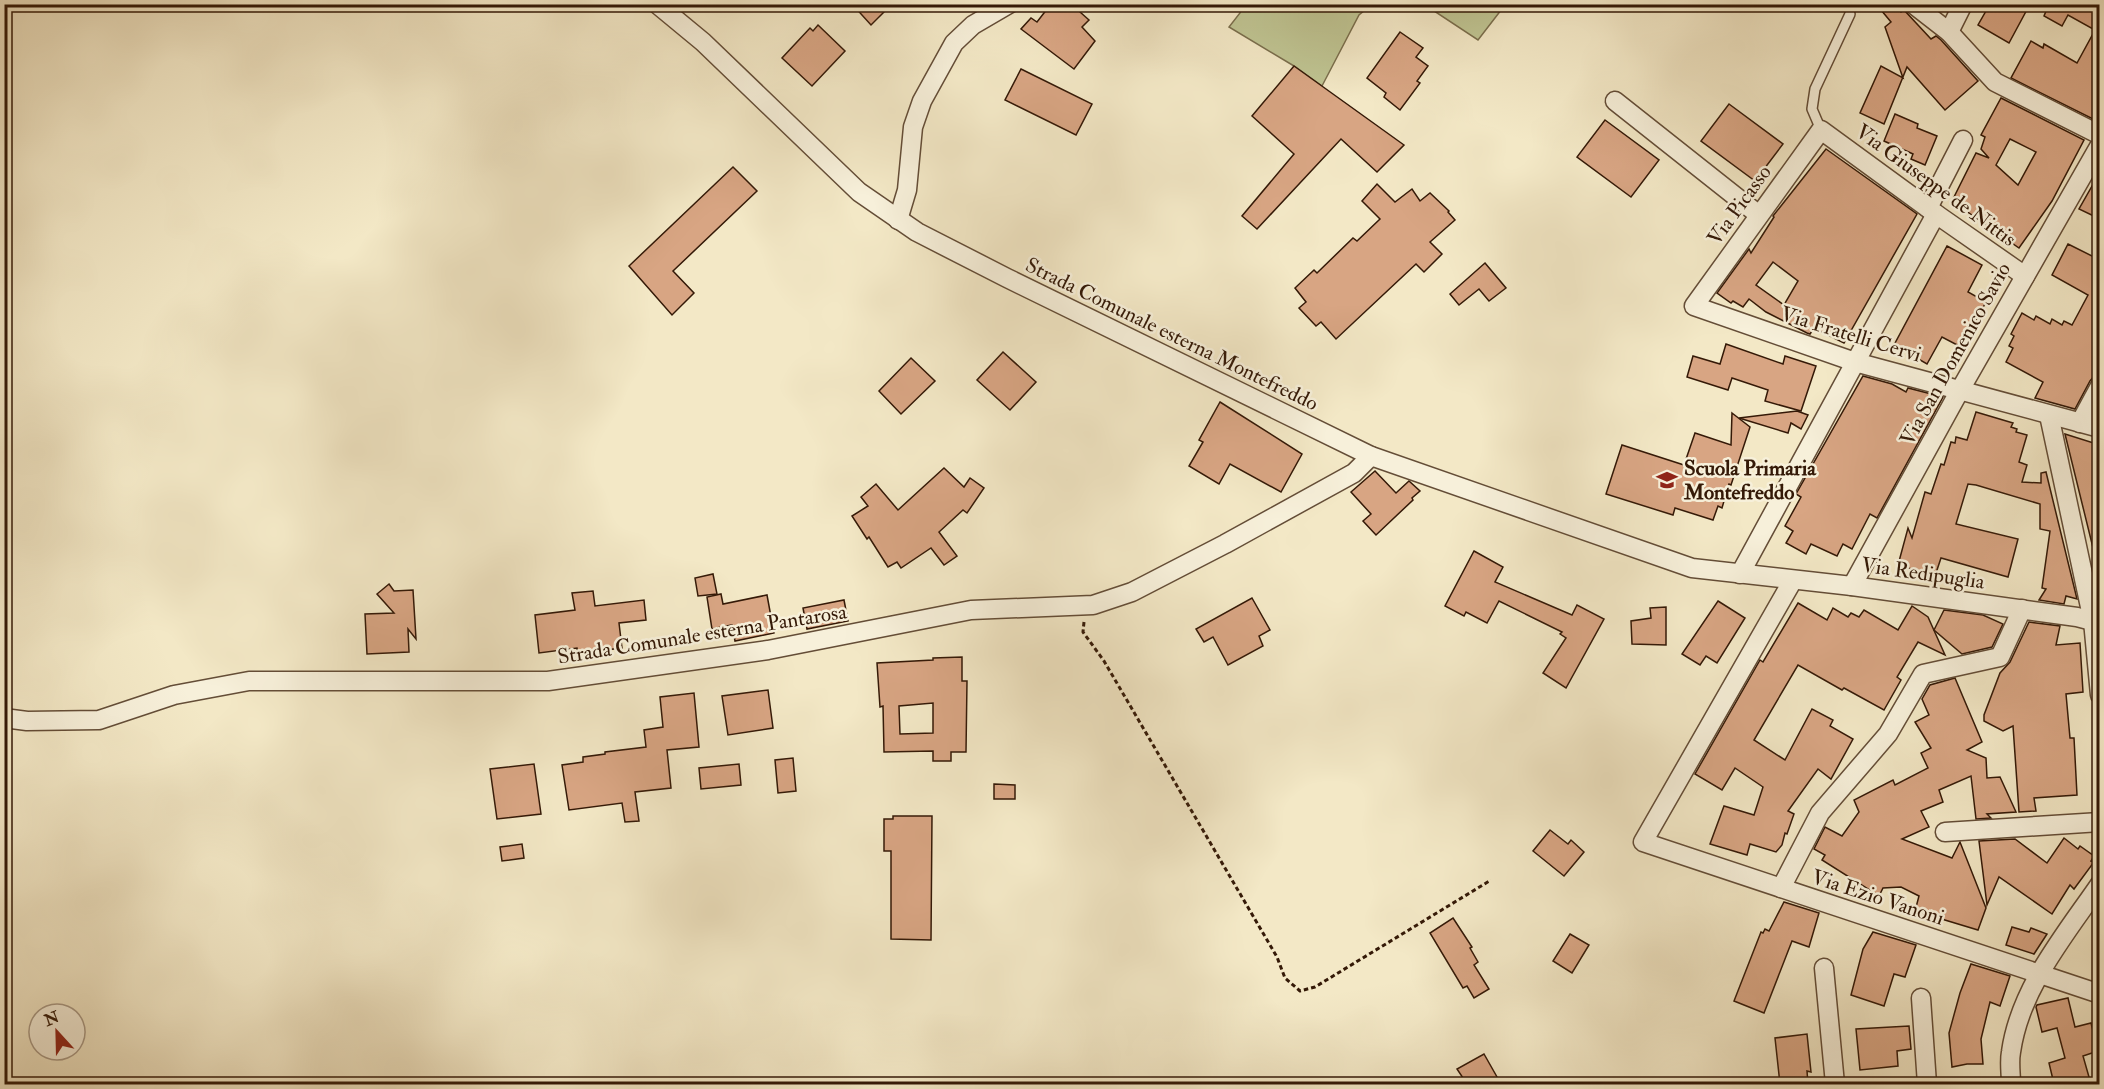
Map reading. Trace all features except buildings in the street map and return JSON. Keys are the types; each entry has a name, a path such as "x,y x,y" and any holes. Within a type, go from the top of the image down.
{"street":[{"name":"Strada Comunale esterna Montefreddo","path":"657,4 703,42 768,102 859,192 917,232 1371,456 1692,568 1740,574"},
{"path":"898,220 907,190 913,127 922,101 954,43 973,25 1009,4"},
{"path":"1913,4 1949,32 1995,82 2100,135"},
{"path":"1949,32 1963,4"},
{"path":"1615,101 1760,215"},
{"name":"Via Giuseppe de Nittis","path":"1821,130 2025,276"},
{"name":"Via Picasso","path":"1694,306 1821,130"},
{"path":"1740,574 1855,362 1932,211 1963,140"},
{"name":"Via San Domenico Savio","path":"1852,586 1960,390 2100,145"},
{"name":"Via Fratelli Cervi","path":"1694,306 1855,362 2100,428"},
{"path":"2080,423 2100,386"},
{"path":"2049,415 2096,622 2100,696"},
{"name":"Strada Comunale esterna Pantarosa","path":"4,718 27,721 99,720 174,695 249,681 548,681 768,650 971,610 1093,605 1132,592 1215,549 1354,474 1371,456"},
{"name":"Via Redipuglia","path":"1740,574 1852,586 2077,617 2096,622"},
{"name":"Via Ezio Vanoni","path":"1793,580 1643,842 2100,994"},
{"path":"1780,888 1820,813 1888,734 1923,674 2000,657 2022,609"},
{"path":"1945,832 2100,822"},
{"path":"2011,1084 2010,1053 2022,1010 2039,974 2100,884"},
{"path":"1824,968 1835,1084"},
{"path":"1921,998 1927,1084"}],"lane":[{"path":"1821,130 1812,109 1815,89 1850,14"}],"path":[{"path":"1084,606 1083,632 1104,662 1277,957 1286,978 1300,991 1315,987 1491,880"}],"green space":[{"path":"1243,5 1371,5 1359,15 1322,86 1294,66 1229,27"},
{"path":"1425,5 1505,5 1478,40"}],"place":[{"name":"Scuola Primaria Montefreddo","path":"1667,480"}]}
